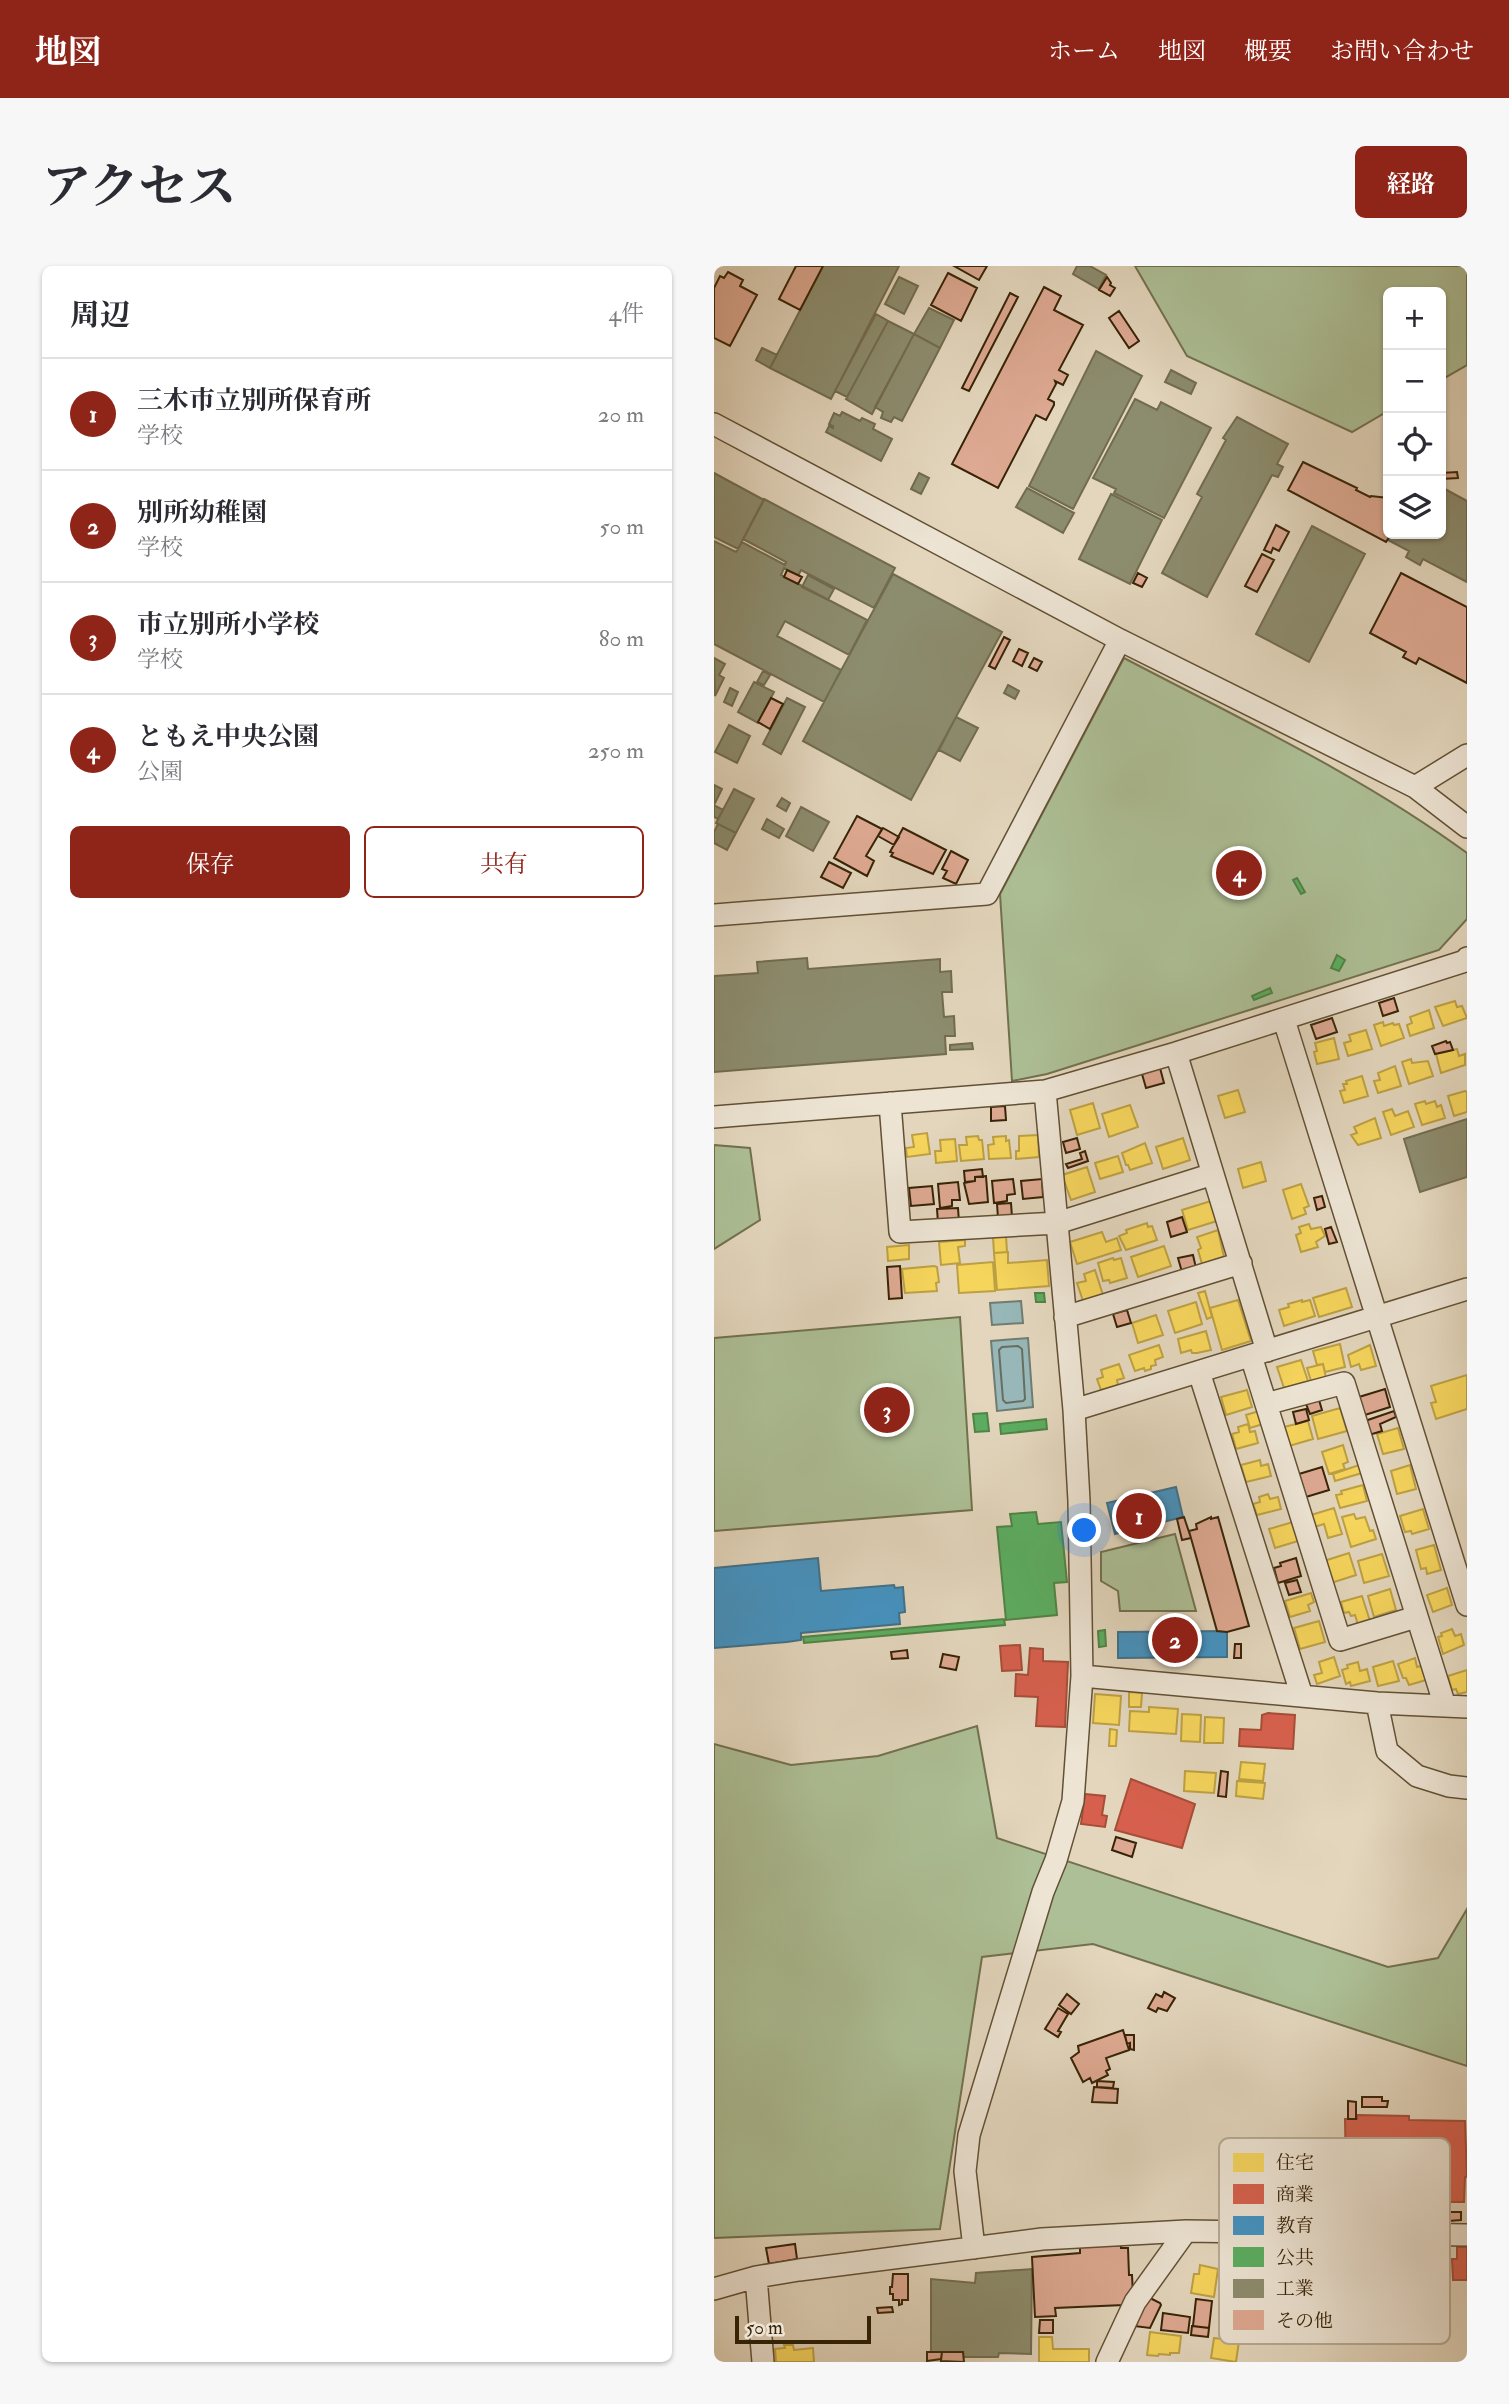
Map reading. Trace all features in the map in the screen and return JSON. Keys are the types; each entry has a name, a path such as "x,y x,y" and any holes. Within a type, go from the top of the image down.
{"street":[{"path":"714,424 1120,640 1415,787 1467,827"},
{"path":"714,915 987,894 1120,640"},
{"path":"1415,787 1467,755"},
{"path":"714,1117 1045,1091 1466,963"},
{"path":"1283,1020 1378,1317 1458,1539 1467,1605"},
{"path":"1176,1053 1241,1263 1266,1404 1340,1640 1416,1617"},
{"path":"974,2248 965,2171 969,2135 1073,1801 1082,1676 1079,1501 1074,1410 1045,1091"},
{"path":"890,1103 900,1232 1057,1223 1213,1174"},
{"path":"1065,1317 1241,1263"},
{"path":"1074,1410 1467,1289"},
{"path":"1199,1372 1302,1696"},
{"path":"1266,1404 1344,1383 1444,1706"},
{"path":"1082,1676 1377,1703 1467,1707"},
{"path":"1377,1703 1387,1751 1416,1776 1449,1786 1467,1788"},
{"path":"1107,2362 1135,2302 1186,2231"},
{"path":"714,2289 756,2277 1042,2239 1219,2231"},
{"path":"756,2277 763,2362"}],"green space":[{"path":"1135,266 1467,266 1467,365 1446,377 1446,287 1383,287 1383,414 1352,432 1187,356"},
{"path":"1124,658 1342,773 1385,798 1467,853 1467,919 1439,950 1047,1074 1012,1081 1000,894"},
{"path":"714,1145 750,1148 760,1220 714,1249"},
{"path":"960,1317 972,1510 714,1531 714,1338"},
{"path":"1175,1534 1196,1611 1120,1611 1118,1591 1101,1581 1101,1552"},
{"path":"977,1726 997,1838 1388,1967 1438,1958 1467,1909 1467,2066 1093,1944 982,1957 940,2229 714,2238 714,1744 791,1765 878,1756"}],"water":[{"path":"1021,1301 1023,1323 992,1325 990,1303"},
{"path":"1028,1338 1033,1407 997,1411 991,1341"}],"building: 住宅":[{"path":"1455,1001 1457,1007 1462,1006 1467,1018 1443,1026 1435,1007"},
{"path":"1429,1010 1434,1028 1410,1036 1407,1025 1412,1023 1410,1017"},
{"path":"1383,1022 1384,1026 1399,1024 1404,1038 1381,1046 1374,1025"},
{"path":"1366,1030 1372,1049 1348,1056 1344,1043 1351,1041 1349,1035"},
{"path":"1334,1038 1339,1059 1317,1064 1315,1043"},
{"path":"1457,1049 1459,1056 1465,1054 1465,1065 1441,1073 1436,1054"},
{"path":"1411,1059 1412,1063 1428,1061 1433,1076 1409,1084 1402,1062"},
{"path":"1395,1066 1401,1086 1378,1093 1374,1081 1380,1080 1378,1073"},
{"path":"1362,1076 1368,1096 1344,1103 1340,1091 1345,1090 1343,1084"},
{"path":"1238,1090 1245,1112 1225,1118 1218,1096"},
{"path":"1465,1091 1467,1112 1454,1116 1448,1096"},
{"path":"1425,1101 1426,1104 1435,1101 1437,1107 1441,1105 1445,1118 1422,1125 1415,1104"},
{"path":"1093,1103 1100,1128 1077,1135 1070,1110"},
{"path":"1130,1105 1138,1127 1109,1137 1102,1114"},
{"path":"1392,1109 1395,1116 1408,1111 1414,1127 1391,1135 1383,1112"},
{"path":"1375,1118 1381,1138 1358,1145 1351,1135 1357,1133 1354,1127"},
{"path":"927,1133 930,1154 907,1157 906,1148 914,1147 912,1135"},
{"path":"1038,1135 1039,1157 1016,1159 1019,1136"},
{"path":"978,1136 979,1140 982,1140 984,1159 961,1161 959,1145 967,1145 966,1137"},
{"path":"1006,1136 1011,1158 989,1159 988,1145 994,1144 993,1137"},
{"path":"1183,1138 1190,1160 1163,1169 1156,1147"},
{"path":"955,1139 957,1161 936,1163 935,1151 941,1151 940,1140"},
{"path":"1145,1143 1152,1163 1130,1170 1122,1153"},
{"path":"1118,1156 1123,1172 1100,1179 1095,1163"},
{"path":"1261,1162 1266,1181 1243,1188 1238,1169"},
{"path":"1087,1167 1095,1192 1071,1200 1062,1175"},
{"path":"1301,1184 1309,1206 1304,1208 1306,1214 1292,1219 1283,1190"},
{"path":"1211,1201 1217,1221 1188,1230 1182,1210"},
{"path":"1147,1223 1148,1227 1152,1226 1157,1240 1126,1250 1119,1236 1127,1233 1126,1230"},
{"path":"1309,1224 1311,1229 1321,1227 1325,1236 1316,1242 1318,1247 1301,1252 1296,1235 1301,1233 1299,1227"},
{"path":"1218,1230 1224,1257 1202,1264 1197,1237"},
{"path":"1102,1232 1106,1242 1117,1238 1121,1250 1077,1264 1070,1242"},
{"path":"1006,1236 1007,1252 994,1253 993,1237"},
{"path":"965,1240 965,1246 958,1247 960,1263 941,1265 939,1242"},
{"path":"909,1245 909,1259 888,1261 887,1247"},
{"path":"1164,1246 1171,1266 1138,1277 1131,1257"},
{"path":"1008,1252 1008,1263 1047,1260 1049,1286 997,1290 994,1253"},
{"path":"1121,1258 1127,1278 1110,1283 1109,1280 1103,1281 1098,1263"},
{"path":"993,1262 995,1291 959,1293 957,1265"},
{"path":"937,1267 939,1282 936,1283 937,1291 905,1293 902,1269"},
{"path":"1095,1270 1103,1295 1083,1301 1077,1283 1086,1281 1084,1274"},
{"path":"1346,1288 1352,1307 1319,1317 1313,1298"},
{"path":"1205,1291 1212,1317 1207,1319 1198,1293"},
{"path":"1238,1300 1251,1341 1222,1350 1210,1308"},
{"path":"1302,1300 1310,1300 1315,1316 1284,1326 1279,1310"},
{"path":"1196,1302 1202,1324 1175,1333 1168,1311"},
{"path":"1156,1315 1163,1335 1138,1343 1132,1323"},
{"path":"1206,1331 1211,1350 1181,1353 1178,1339"},
{"path":"1340,1344 1345,1367 1325,1372 1323,1364 1317,1365 1313,1351"},
{"path":"1159,1345 1163,1357 1155,1360 1156,1365 1145,1371 1144,1368 1135,1371 1129,1355"},
{"path":"1370,1345 1376,1366 1361,1370 1359,1364 1351,1367 1348,1355"},
{"path":"1301,1360 1308,1381 1284,1388 1277,1367"},
{"path":"1119,1364 1124,1378 1117,1380 1118,1385 1101,1390 1097,1379 1103,1377 1101,1370"},
{"path":"1323,1364 1326,1378 1311,1381 1307,1368"},
{"path":"1467,1375 1467,1409 1436,1419 1431,1403 1436,1402 1431,1386"},
{"path":"1247,1390 1252,1407 1226,1415 1221,1397"},
{"path":"1340,1408 1347,1431 1318,1439 1312,1416"},
{"path":"1259,1411 1263,1424 1250,1428 1246,1415"},
{"path":"1308,1421 1313,1439 1289,1446 1284,1427"},
{"path":"1248,1424 1250,1432 1255,1431 1258,1443 1236,1449 1232,1434 1239,1432 1238,1427"},
{"path":"1398,1428 1404,1449 1383,1454 1377,1434"},
{"path":"1343,1445 1348,1462 1343,1464 1345,1469 1329,1474 1322,1452"},
{"path":"1260,1460 1261,1466 1268,1464 1271,1476 1246,1482 1241,1465"},
{"path":"1359,1465 1362,1473 1335,1481 1333,1474"},
{"path":"1410,1465 1416,1489 1397,1494 1391,1471"},
{"path":"1363,1485 1367,1501 1340,1508 1336,1495"},
{"path":"1268,1494 1270,1499 1278,1497 1281,1509 1257,1515 1253,1504 1260,1502 1259,1497"},
{"path":"1334,1508 1342,1534 1328,1538 1324,1524 1314,1527 1311,1515"},
{"path":"1423,1509 1429,1529 1412,1534 1411,1531 1405,1532 1400,1516"},
{"path":"1354,1514 1356,1519 1365,1517 1376,1539 1351,1547 1342,1517"},
{"path":"1293,1522 1298,1541 1275,1548 1269,1529"},
{"path":"1434,1545 1441,1570 1427,1574 1426,1568 1421,1569 1416,1550"},
{"path":"1349,1553 1356,1575 1331,1583 1324,1561"},
{"path":"1382,1554 1389,1576 1364,1583 1358,1561"},
{"path":"1447,1588 1452,1605 1433,1612 1427,1595"},
{"path":"1390,1589 1396,1610 1374,1617 1368,1596"},
{"path":"1311,1593 1314,1602 1308,1605 1310,1611 1290,1617 1285,1601"},
{"path":"1362,1596 1370,1621 1358,1625 1355,1615 1344,1613 1341,1602"},
{"path":"1319,1621 1325,1642 1300,1649 1294,1628"},
{"path":"1452,1629 1455,1636 1461,1634 1464,1645 1443,1654 1438,1637"},
{"path":"1334,1657 1340,1676 1317,1684 1314,1675 1322,1673 1319,1662"},
{"path":"1415,1658 1417,1667 1421,1666 1426,1680 1409,1685 1398,1664"},
{"path":"1393,1661 1399,1681 1378,1686 1373,1667"},
{"path":"1358,1662 1360,1671 1367,1669 1370,1681 1351,1686 1350,1682 1346,1684 1342,1670 1348,1668 1347,1665"},
{"path":"1467,1670 1467,1692 1458,1694 1456,1689 1452,1690 1448,1676"},
{"path":"1129,1692 1142,1693 1141,1707 1129,1707"},
{"path":"1095,1694 1121,1696 1119,1725 1093,1723"},
{"path":"1149,1707 1178,1709 1176,1734 1129,1731 1130,1711 1149,1712"},
{"path":"1182,1714 1201,1715 1200,1742 1181,1741"},
{"path":"1205,1717 1224,1718 1223,1743 1204,1743"},
{"path":"1110,1729 1117,1730 1116,1746 1109,1746"},
{"path":"1241,1762 1265,1764 1263,1781 1239,1779"},
{"path":"1185,1771 1216,1773 1214,1793 1184,1791"},
{"path":"1237,1781 1265,1783 1263,1799 1236,1796"},
{"path":"1200,2265 1218,2269 1214,2297 1191,2293 1194,2274 1199,2274"},
{"path":"1150,2332 1181,2336 1179,2353 1147,2355"},
{"path":"1039,2337 1052,2337 1053,2349 1089,2349 1089,2362 1039,2362"},
{"path":"1214,2338 1219,2339 1219,2344 1239,2344 1236,2362 1211,2358"},
{"path":"784,2345 793,2345 794,2350 813,2348 814,2362 776,2362 775,2349 785,2348"}],"building: 商業":[{"path":"1020,1645 1022,1670 1002,1671 1000,1646"},
{"path":"1030,1648 1043,1649 1043,1661 1068,1662 1065,1727 1036,1726 1038,1697 1015,1696 1016,1674 1028,1675"},
{"path":"1262,1715 1295,1715 1293,1749 1239,1746 1240,1729 1261,1730"},
{"path":"1131,1779 1195,1804 1182,1848 1115,1830"},
{"path":"1085,1794 1105,1796 1102,1815 1107,1816 1105,1827 1081,1824"},
{"path":"1357,2115 1409,2116 1409,2120 1465,2121 1467,2177 1464,2202 1450,2202 1450,2138 1345,2138 1345,2119 1357,2119"},
{"path":"1457,2247 1467,2247 1467,2280 1453,2280 1452,2259 1457,2259"}],"building: 教育":[{"path":"1176,1487 1183,1517 1115,1534 1107,1503"},
{"path":"818,1558 821,1591 894,1585 895,1588 903,1587 905,1612 899,1613 900,1624 801,1633 801,1640 714,1648 714,1568"},
{"path":"1227,1631 1227,1657 1118,1658 1118,1632"}],"building: 公共":[{"path":"1297,878 1305,892 1301,894 1293,880"},
{"path":"1337,955 1345,960 1339,971 1331,968"},
{"path":"1270,988 1272,993 1254,1000 1252,996"},
{"path":"1035,1293 1044,1293 1045,1302 1036,1302"},
{"path":"987,1413 989,1431 975,1432 973,1414"},
{"path":"1046,1419 1047,1429 1001,1434 1000,1424"},
{"path":"1036,1512 1038,1524 1061,1522 1067,1582 1054,1583 1057,1615 1006,1620 997,1527 1012,1526 1010,1514"},
{"path":"1004,1619 1005,1625 804,1643 803,1637"},
{"path":"1105,1630 1106,1646 1099,1647 1098,1631"}],"building: 工業":[{"path":"823,266 899,266 831,399 770,368"},
{"path":"1077,266 1090,266 1106,275 1099,289 1073,274"},
{"path":"899,277 918,286 904,314 885,304"},
{"path":"929,308 954,320 940,348 914,334"},
{"path":"876,314 888,321 847,397 835,391"},
{"path":"888,321 914,334 872,414 846,399"},
{"path":"914,334 940,348 902,421 894,417 891,422 881,418 883,412 875,407"},
{"path":"762,348 777,355 770,368 756,360"},
{"path":"1096,351 1142,376 1073,509 1029,486"},
{"path":"1171,370 1196,383 1191,394 1165,382"},
{"path":"1135,399 1157,410 1161,402 1211,428 1164,518 1114,493 1116,489 1093,478"},
{"path":"842,412 860,421 862,418 875,424 873,429 892,439 881,461 826,432 829,426 833,428 829,424 834,413 840,416"},
{"path":"1237,417 1288,444 1277,464 1283,467 1278,477 1272,475 1207,597 1162,573 1202,497 1197,494 1226,440 1223,438"},
{"path":"714,473 764,500 738,549 714,537"},
{"path":"919,473 929,478 921,494 911,489"},
{"path":"1027,488 1074,513 1063,533 1016,507"},
{"path":"1446,490 1467,501 1467,582 1423,559 1420,565 1406,557 1409,551 1388,540 1446,539"},
{"path":"1111,494 1162,520 1130,584 1079,559"},
{"path":"764,499 895,568 874,608 801,570 798,576 784,568 781,575 867,620 849,655 785,621 777,636 841,670 824,702 714,644 714,541 736,552 742,542 785,565 786,562 743,539"},
{"path":"1312,526 1365,554 1309,662 1256,634"},
{"path":"893,574 1002,632 911,800 803,741"},
{"path":"808,575 834,589 828,600 802,587"},
{"path":"714,658 725,664 719,675 724,678 715,696"},
{"path":"763,671 770,675 764,685 757,682"},
{"path":"754,682 774,692 758,723 738,712"},
{"path":"1008,685 1019,691 1015,699 1004,693"},
{"path":"730,688 738,692 732,706 724,702"},
{"path":"787,698 805,707 781,754 763,744"},
{"path":"956,717 978,728 960,761 939,750"},
{"path":"729,725 750,736 737,763 715,752"},
{"path":"714,785 722,789 714,805"},
{"path":"734,789 754,799 736,833 716,823"},
{"path":"782,798 790,803 786,811 777,806"},
{"path":"714,805 723,810 718,819 714,817"},
{"path":"801,807 829,822 813,851 786,836"},
{"path":"767,819 784,829 779,838 762,829"},
{"path":"718,824 736,833 727,850 714,843 714,832"},
{"path":"807,958 808,969 940,959 940,972 951,971 952,992 942,992 944,1017 954,1016 955,1036 945,1036 946,1054 714,1072 714,976 758,973 757,962"},
{"path":"972,1043 973,1049 950,1050 950,1045"},
{"path":"1467,1119 1467,1177 1420,1192 1404,1139"},
{"path":"1032,2269 1031,2354 999,2353 998,2357 962,2357 963,2352 931,2352 931,2279 975,2283 976,2273"}],"building: その他":[{"path":"796,266 823,266 800,310 779,299"},
{"path":"954,266 987,266 979,280"},
{"path":"728,272 743,280 740,286 757,295 730,346 714,338 714,288 720,276 724,278"},
{"path":"948,273 977,288 961,321 931,305"},
{"path":"1107,277 1110,285 1115,288 1110,296 1099,290"},
{"path":"1044,287 1061,296 1054,310 1083,325 1059,370 1068,375 1063,385 1055,381 1048,399 1054,402 1054,405 1046,420 1036,415 998,488 952,464"},
{"path":"1010,293 1018,297 969,391 962,388"},
{"path":"1119,311 1139,341 1129,348 1109,318"},
{"path":"1303,462 1370,497 1383,497 1383,539 1388,539 1386,542 1288,490"},
{"path":"1457,472 1458,478 1446,479 1446,473"},
{"path":"1276,525 1289,532 1279,551 1273,548 1271,553 1264,550"},
{"path":"1262,554 1274,560 1257,592 1245,586"},
{"path":"787,570 802,577 798,584 784,577"},
{"path":"1138,573 1147,578 1142,587 1133,583"},
{"path":"1401,573 1467,607 1467,683 1419,658 1416,664 1403,657 1406,652 1370,633"},
{"path":"1004,637 1010,640 995,669 989,666"},
{"path":"1019,649 1028,653 1022,666 1013,661"},
{"path":"1034,658 1042,662 1037,671 1029,667"},
{"path":"771,698 783,704 770,729 758,722"},
{"path":"857,816 882,829 866,856 874,861 867,876 834,858"},
{"path":"883,828 899,837 894,845 878,836"},
{"path":"903,828 946,850 933,874 891,856 893,853 890,852"},
{"path":"951,851 968,860 956,884 943,878 947,871 942,869"},
{"path":"829,862 851,873 843,888 821,877"},
{"path":"1394,998 1398,1011 1383,1016 1379,1003"},
{"path":"1332,1018 1337,1032 1316,1039 1311,1025"},
{"path":"1450,1042 1453,1050 1435,1054 1432,1046"},
{"path":"1160,1068 1164,1083 1146,1088 1142,1074"},
{"path":"1005,1106 1006,1120 991,1121 991,1107"},
{"path":"1077,1138 1080,1149 1066,1153 1063,1142"},
{"path":"1085,1151 1088,1161 1068,1168 1066,1164 1082,1159 1080,1153"},
{"path":"982,1169 983,1177 975,1177 975,1181 965,1182 964,1171"},
{"path":"986,1176 988,1202 969,1204 964,1183 975,1181 975,1177"},
{"path":"1013,1179 1015,1194 1007,1195 1007,1201 994,1203 992,1181"},
{"path":"1042,1179 1043,1197 1023,1199 1021,1181"},
{"path":"958,1182 960,1200 952,1200 952,1206 940,1208 938,1184"},
{"path":"932,1186 934,1204 911,1206 909,1188"},
{"path":"1322,1196 1325,1207 1317,1210 1314,1198"},
{"path":"1011,1203 1012,1217 998,1218 997,1204"},
{"path":"958,1208 959,1222 938,1223 937,1209"},
{"path":"1182,1217 1187,1232 1171,1237 1167,1222"},
{"path":"1331,1227 1337,1242 1329,1244 1325,1229"},
{"path":"1193,1255 1196,1268 1182,1272 1178,1258"},
{"path":"900,1266 902,1298 889,1299 887,1267"},
{"path":"1127,1310 1131,1323 1117,1327 1113,1314"},
{"path":"1385,1389 1390,1407 1365,1415 1359,1397"},
{"path":"1319,1400 1322,1410 1310,1414 1306,1404"},
{"path":"1306,1409 1309,1420 1296,1424 1293,1412"},
{"path":"1394,1411 1396,1417 1380,1424 1382,1431 1369,1435 1365,1421"},
{"path":"1322,1467 1329,1490 1306,1497 1299,1474"},
{"path":"1184,1517 1191,1538 1182,1540 1177,1519"},
{"path":"1211,1517 1218,1517 1249,1626 1227,1632 1217,1631 1189,1531 1197,1529 1196,1524"},
{"path":"1296,1558 1301,1576 1278,1583 1274,1568"},
{"path":"1297,1580 1301,1592 1289,1595 1285,1583"},
{"path":"1235,1644 1241,1644 1241,1658 1234,1658"},
{"path":"907,1650 908,1658 892,1659 891,1652"},
{"path":"943,1654 959,1657 956,1670 940,1667"},
{"path":"1221,1771 1228,1772 1226,1797 1218,1796"},
{"path":"1116,1837 1136,1843 1132,1857 1112,1850"},
{"path":"1164,1992 1175,1998 1167,2011 1158,2008 1156,2012 1148,2008 1156,1994 1162,1997"},
{"path":"1067,1994 1079,2004 1071,2014 1059,2005"},
{"path":"1058,2008 1068,2014 1058,2031 1061,2032 1058,2037 1045,2029"},
{"path":"1123,2030 1129,2050 1106,2058 1110,2069 1106,2071 1108,2075 1092,2083 1090,2078 1083,2082 1071,2058 1079,2052 1078,2046"},
{"path":"1125,2035 1134,2035 1134,2050 1130,2049 1130,2043 1127,2044"},
{"path":"1097,2081 1114,2082 1113,2088 1097,2087"},
{"path":"1094,2087 1118,2089 1117,2103 1092,2102"},
{"path":"1362,2097 1382,2097 1382,2101 1388,2101 1387,2107 1362,2107"},
{"path":"1348,2101 1356,2102 1356,2119 1348,2119"},
{"path":"1450,2212 1461,2212 1461,2220 1450,2221"},
{"path":"795,2244 797,2259 769,2264 766,2248"},
{"path":"1121,2245 1121,2248 1128,2248 1133,2294 1124,2305 1055,2308 1056,2316 1035,2317 1032,2257 1080,2253 1080,2247"},
{"path":"893,2274 908,2274 908,2300 902,2300 899,2305 899,2300 893,2300 893,2294 890,2294"},
{"path":"1148,2297 1161,2305 1150,2328 1134,2326"},
{"path":"1196,2299 1212,2301 1209,2328 1193,2326"},
{"path":"892,2307 893,2312 878,2313 877,2308"},
{"path":"1163,2313 1190,2317 1188,2333 1161,2330"},
{"path":"1040,2320 1053,2320 1053,2333 1039,2333"},
{"path":"1192,2326 1209,2328 1208,2337 1191,2335"},
{"path":"927,2352 942,2352 941,2359 927,2361"},
{"path":"942,2352 963,2352 964,2362 941,2361"}],"place":[{"name":"ともえ中央公園","path":"1239,873"},
{"name":"市立別所小学校","path":"887,1410"},
{"name":"三木市立別所保育所","path":"1139,1516"},
{"name":"別所幼稚園","path":"1175,1640"}]}
